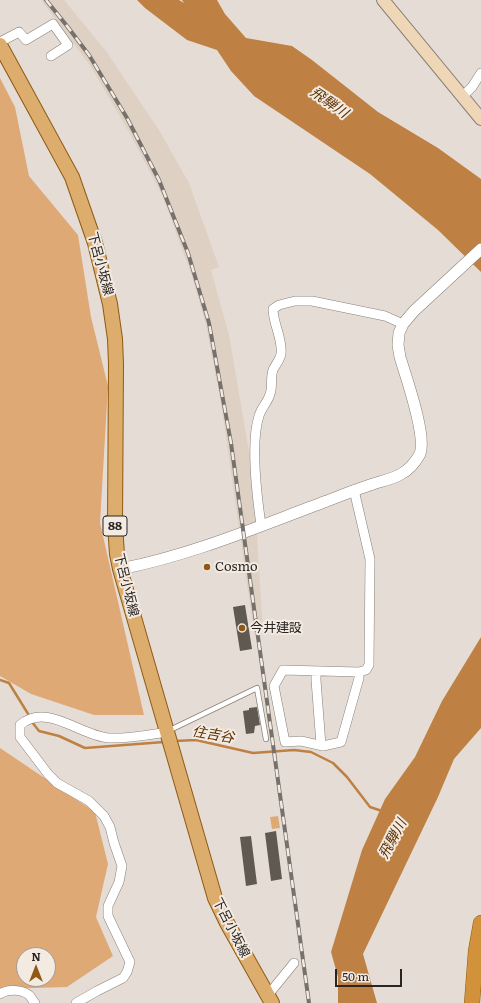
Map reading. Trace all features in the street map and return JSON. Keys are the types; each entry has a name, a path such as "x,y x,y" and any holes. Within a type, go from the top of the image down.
{"highway":[{"path":"472,1003 476,951 481,925"}],"main road":[{"path":"383,0 481,119"},
{"name":"下呂小坂線","path":"0,45 72,177 95,243 110,304 115,339 115,525 117,554 120,569 215,898 226,923 270,999"}],"street":[{"path":"0,42 19,32 26,40 53,24 68,45 51,56"},
{"path":"462,97 472,87 481,73"},
{"path":"120,569 186,553 354,490 402,474 413,464 420,453 422,442 420,428 400,357 398,345 399,333 403,324 414,311 481,249"},
{"path":"261,526 258,507 255,433 259,415 270,396 274,368 282,353 273,314 274,309 279,305 295,301 312,301 385,316 403,324"},
{"path":"354,490 370,559 369,665 366,670 358,672 283,670 274,686 285,742 301,741 321,745 341,742 359,678 358,672"},
{"path":"316,671 321,745"},
{"path":"76,1003 123,978 127,972 130,962 108,916 108,906 119,882 122,866 110,827 104,816 89,801 57,783 48,774 20,737 20,725 24,721 39,716 48,717 70,724 96,736 110,738 167,732"},
{"path":"270,999 294,963"},
{"path":"0,994 9,990 18,991 29,995 35,1003"}],"lane":[{"path":"167,732 257,688 266,739"}],"shaded area":[{"path":"41,0 64,0 106,51 159,130 189,183 219,267 211,270 229,335 250,457 256,521 263,632 254,633 222,409 206,325 191,273 162,195 129,132 91,67"},
{"path":"0,78 15,107 29,176 78,235 91,317 108,386 100,523 144,715 94,715 31,694 0,676"},
{"path":"0,748 95,812 108,864 96,917 113,956 67,987 0,989"},
{"path":"278,816 280,828 272,829 270,817"}],"water":[{"name":"飛騨川","path":"137,0 179,0 184,3 182,0 217,0 225,14 246,38 292,46 378,112 438,148 481,179 481,272 438,230 370,174 254,96 231,71 217,50 187,40 145,8"},
{"name":"飛騨川","path":"481,637 481,728 454,759 438,797 363,954 377,1003 338,1003 338,977 331,952 362,850 385,799 415,757 442,701"}],"building":[{"name":"今井建設","path":"245,605 252,649 240,651 233,607"},
{"path":"257,707 260,725 255,726 254,733 246,734 243,711 249,710 249,708"},
{"path":"276,831 282,879 271,881 265,833"},
{"path":"251,836 257,884 246,886 240,837"}],"waterway":[{"name":"住吉谷","path":"0,680 9,683 30,717"},
{"name":"住吉谷","path":"32,722 39,731 59,736 85,748 164,742"},
{"name":"住吉谷","path":"175,741 196,740 253,753 294,750 311,752 333,763 347,777 370,807 382,811"}],"railway":[{"path":"46,0 89,55 127,118 159,180 188,253 209,323 231,443 309,1003"}],"place":[{"name":"Cosmo","path":"207,567"},
{"name":"今井建設","path":"242,628"}]}
